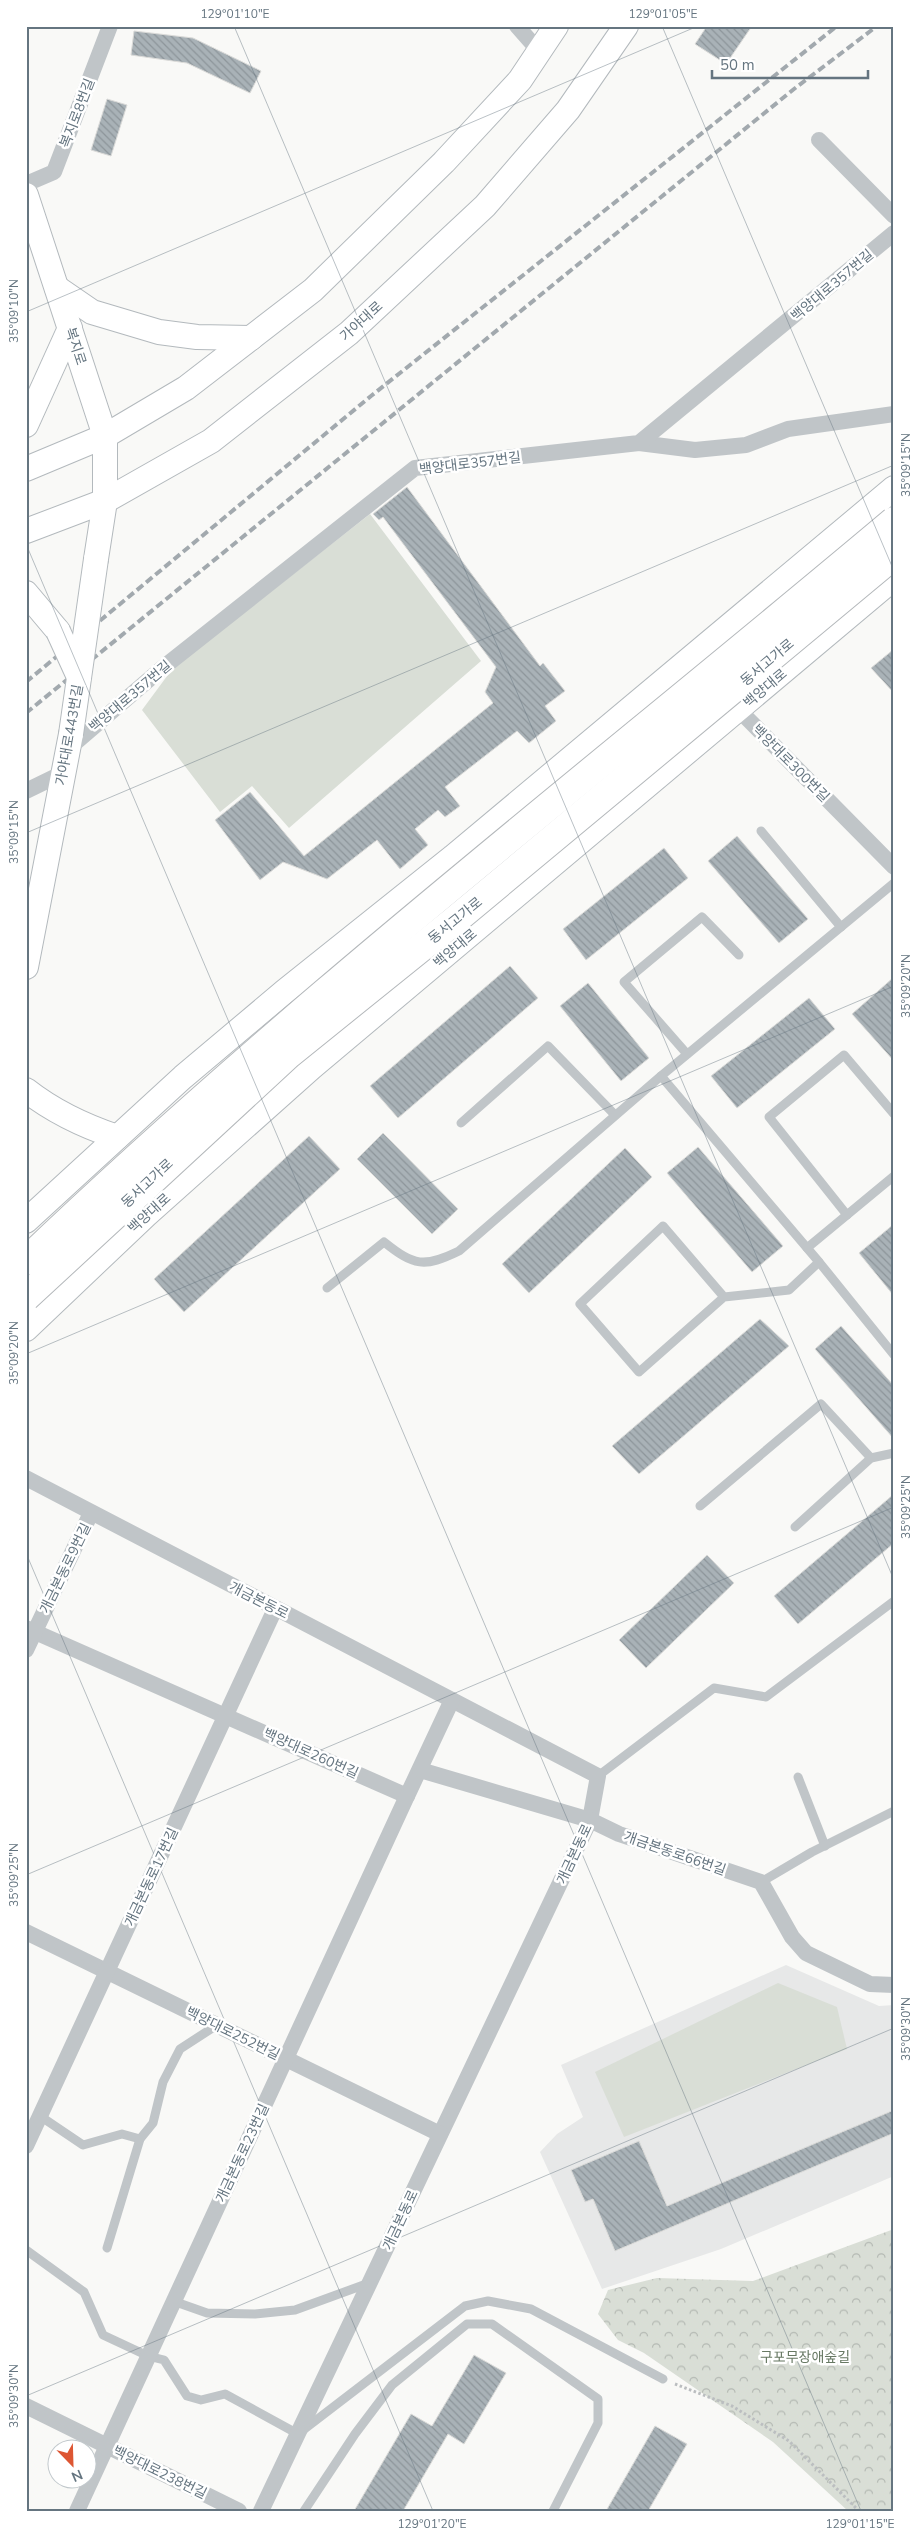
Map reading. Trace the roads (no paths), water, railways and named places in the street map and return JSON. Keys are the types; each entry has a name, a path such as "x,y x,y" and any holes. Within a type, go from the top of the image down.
{"highway":[{"name":"동서고가로","path":"26,1261 115,1176 271,1037 894,522"},
{"name":"동서고가로","path":"32,1303 289,1054 454,921 894,556"}],"main road":[{"path":"26,469 105,436 186,388 313,290 444,162 520,80 556,26"},
{"name":"가야대로","path":"26,531 105,501 211,441 349,333 485,206 568,110 626,26"},
{"name":"복지로","path":"26,195 105,436 105,501"},
{"path":"57,288 92,312 159,332 197,337 251,338"},
{"path":"26,425 70,328"},
{"path":"26,1221 183,1076 453,857 894,488"},
{"name":"가야대로443번길","path":"26,967 70,741 105,501"},
{"name":"백양대로","path":"26,1329 32,1303 146,1215 312,1067 894,578"},
{"path":"26,593 58,631 79,677"},
{"path":"26,1090 50,1107 86,1127 118,1137"}],"street":[{"name":"복지로8번길","path":"26,184 54,172 110,26"},
{"path":"517,26 539,52"},
{"path":"819,140 894,216"},
{"name":"백양대로357번길","path":"70,741 415,468 639,443 746,357 894,233"},
{"path":"639,443 695,450 746,445 788,429 894,414"},
{"name":"백양대로300번길","path":"689,660 894,867"},
{"path":"26,791 64,773"},
{"name":"개금본동로","path":"26,1478 91,1514 598,1776 590,1820 261,2511"},
{"name":"개금본동로9번길","path":"26,1650 30,1629 91,1514"},
{"name":"개금본동로17번길","path":"26,2146 275,1609"},
{"name":"백양대로260번길","path":"30,1629 408,1796"},
{"path":"408,1796 452,1700"},
{"path":"420,1770 590,1820"},
{"name":"개금본동로23번길","path":"76,2511 408,1796"},
{"name":"개금본동로66번길","path":"590,1820 618,1834 761,1882"},
{"path":"761,1882 792,1937 806,1953 870,1984 894,1985"},
{"name":"백양대로252번길","path":"26,1932 440,2134"},
{"name":"백양대로238번길","path":"26,2406 239,2511"}],"lane":[{"path":"760,831 841,927"},
{"path":"327,1288 384,1242 405,1259 423,1264 439,1261 459,1251 687,1054 894,883"},
{"path":"687,1054 624,982 702,917 739,955"},
{"path":"461,1123 548,1046 616,1115"},
{"path":"848,1214 769,1117 844,1055 894,1114"},
{"path":"661,1076 819,1262 894,1355"},
{"path":"807,1248 894,1176"},
{"path":"724,1296 663,1226 580,1304 639,1372 724,1296 789,1290 819,1262"},
{"path":"700,1506 821,1404 871,1458"},
{"path":"795,1527 871,1458 894,1453"},
{"path":"598,1776 714,1688 766,1697 894,1601"},
{"path":"798,1777 825,1846"},
{"path":"761,1882 825,1846 894,1811"},
{"path":"106,2248 140,2139 153,2123 163,2082 180,2049 217,2025"},
{"path":"40,2116 83,2145 122,2134 140,2139"},
{"path":"26,2250 84,2292 104,2335 148,2356 164,2360 187,2396 201,2400 225,2394 298,2434 465,2306 488,2301 531,2309 663,2378"},
{"path":"173,2301 207,2313 255,2314 295,2310 370,2283"},
{"path":"304,2511 355,2434 392,2385 467,2324 492,2324 598,2399 598,2423 552,2511"}],"railway":[{"path":"26,682 371,396 837,26"},
{"path":"26,713 794,89 877,26"}],"park label":[{"name":"구포무장애숲길","path":"805,2357"}]}
